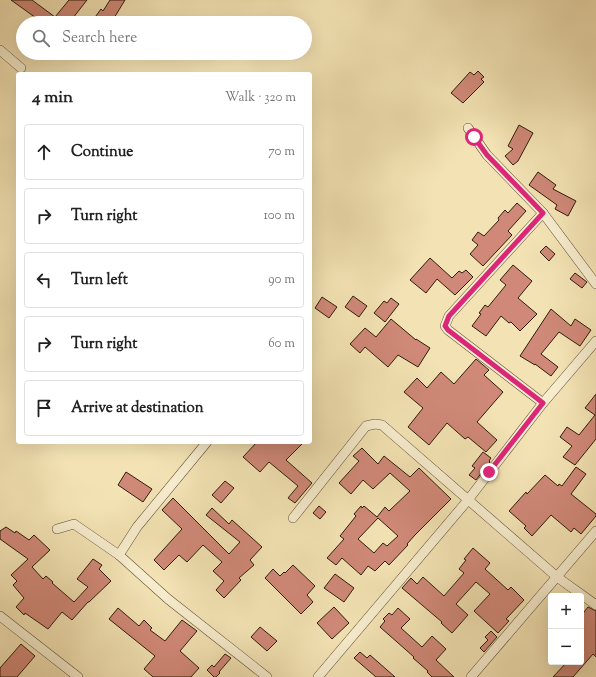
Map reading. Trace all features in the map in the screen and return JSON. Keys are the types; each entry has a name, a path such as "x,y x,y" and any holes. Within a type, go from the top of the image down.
{"street":[{"path":"0,50 21,68"},
{"path":"468,128 487,155 543,213 596,284"},
{"path":"543,213 449,316 445,326 448,330 543,403"},
{"path":"318,677 468,500 543,403 596,341"},
{"path":"293,518 366,426 375,424 382,425 558,577 596,605"},
{"path":"119,555 136,527 205,444"},
{"path":"57,529 74,524 119,555 168,599 267,677"},
{"path":"471,677 596,531"},
{"path":"0,616 78,677"}],"building":[{"path":"11,0 32,0 54,16 33,16"},
{"path":"69,0 87,0 74,16 56,16"},
{"path":"110,0 125,0 115,16 96,16 101,9 103,11"},
{"path":"478,71 484,77 481,79 484,82 463,103 451,93 470,72 474,75"},
{"path":"519,125 533,133 518,161 513,165 505,156 513,149 508,146"},
{"path":"538,172 556,185 553,189 576,201 568,216 555,209 557,205 529,185"},
{"path":"517,203 526,211 508,231 512,235 483,266 470,254 478,245 472,240 478,232 484,236 499,220 498,218 505,210 508,213"},
{"path":"546,246 555,254 549,261 540,252"},
{"path":"430,258 452,278 459,271 462,273 466,270 473,277 455,295 437,279 426,293 410,280"},
{"path":"513,265 532,281 518,298 537,314 520,331 511,322 509,323 501,316 486,336 472,326 481,314 479,313 485,305 488,307 506,285 500,280"},
{"path":"575,273 587,282 582,288 570,279"},
{"path":"353,296 367,306 359,317 345,307"},
{"path":"322,297 337,307 329,318 315,308"},
{"path":"391,298 399,304 385,322 374,313 384,301 387,303"},
{"path":"551,309 571,326 575,319 591,330 580,346 559,332 541,354 558,367 551,376 535,364 520,356"},
{"path":"391,319 416,340 430,348 418,367 398,355 388,367 365,347 360,353 350,344 365,328 376,337"},
{"path":"476,359 489,370 484,375 503,392 477,422 497,440 486,452 468,437 465,439 447,423 429,445 408,427 423,408 404,392 417,378 427,388 441,372 454,384"},
{"path":"596,394 596,439 575,465 563,457 572,446 560,437 567,427 579,435 595,415 585,408"},
{"path":"255,444 302,444 286,460 312,483 295,503 288,498 298,486 269,462 260,472 243,457"},
{"path":"362,448 378,464 384,456 410,477 419,468 451,499 415,535 407,544 408,545 389,565 385,561 375,571 368,566 361,575 342,558 336,565 327,558 344,539 340,536 356,516 354,514 361,506 362,508 364,506 377,517 385,507 389,511 410,491 390,473 373,489 363,480 351,494 339,483 359,461 353,456","holes":["378,518 398,536 387,546 383,543 374,553 358,539"]},
{"path":"483,452 491,458 489,461 490,462 476,480 469,475 475,468 472,466"},
{"path":"576,467 586,474 571,494 596,514 596,516 581,534 574,528 571,532 551,515 532,536 524,528 526,526 509,511 526,492 527,494 545,475 558,486 559,484 562,486"},
{"path":"126,472 152,489 143,502 118,485"},
{"path":"225,481 234,488 221,503 212,495"},
{"path":"173,498 229,554 240,542 206,515 212,508 229,524 232,520 262,547 250,560 254,565 239,578 241,580 224,598 216,590 224,581 213,571 222,562 203,545 187,562 179,555 164,570 154,560 182,529 162,510"},
{"path":"319,506 326,512 320,519 313,513"},
{"path":"6,527 15,533 16,531 29,540 34,535 50,550 32,567 43,579 46,576 74,602 88,587 77,579 93,559 102,565 99,569 111,581 88,602 72,620 62,612 48,629 25,613 24,615 16,607 24,598 13,585 17,581 11,575 28,559 0,539 0,531"},
{"path":"473,548 490,563 485,569 508,590 511,587 524,600 506,619 509,621 498,633 474,611 490,594 476,582 456,604 468,615 452,633 441,623 442,622 402,588 411,578 417,584 423,577 444,596 464,573 459,569 466,560 464,559"},
{"path":"293,565 315,586 307,595 313,602 301,614 265,578 273,569 280,576"},
{"path":"335,574 354,588 344,602 324,588"},
{"path":"334,607 349,623 332,639 317,623"},
{"path":"588,607 596,611 596,657 593,654 584,664 584,629 584,612"},
{"path":"118,608 139,626 144,620 152,628 150,630 165,641 182,620 197,631 180,651 199,668 191,677 153,677 144,669 155,656 109,619"},
{"path":"398,608 410,619 401,628 422,647 432,636 446,649 436,660 454,677 432,677 427,672 428,671 413,658 414,657 380,627 385,621 383,619 389,613 392,615"},
{"path":"260,627 277,641 267,651 251,637"},
{"path":"491,631 497,637 484,652 480,648 488,640 485,637"},
{"path":"21,644 35,656 17,677 0,677 0,668"},
{"path":"360,652 367,658 370,655 395,677 376,677 354,658"},
{"path":"225,654 231,658 219,672 220,673 214,677 207,670 212,665 214,667"},
{"path":"564,665 583,665 573,677 553,677"}],"route":[{"path":"474,137 487,155 543,213 446,321 445,326 448,330 543,403 489,472"}]}
